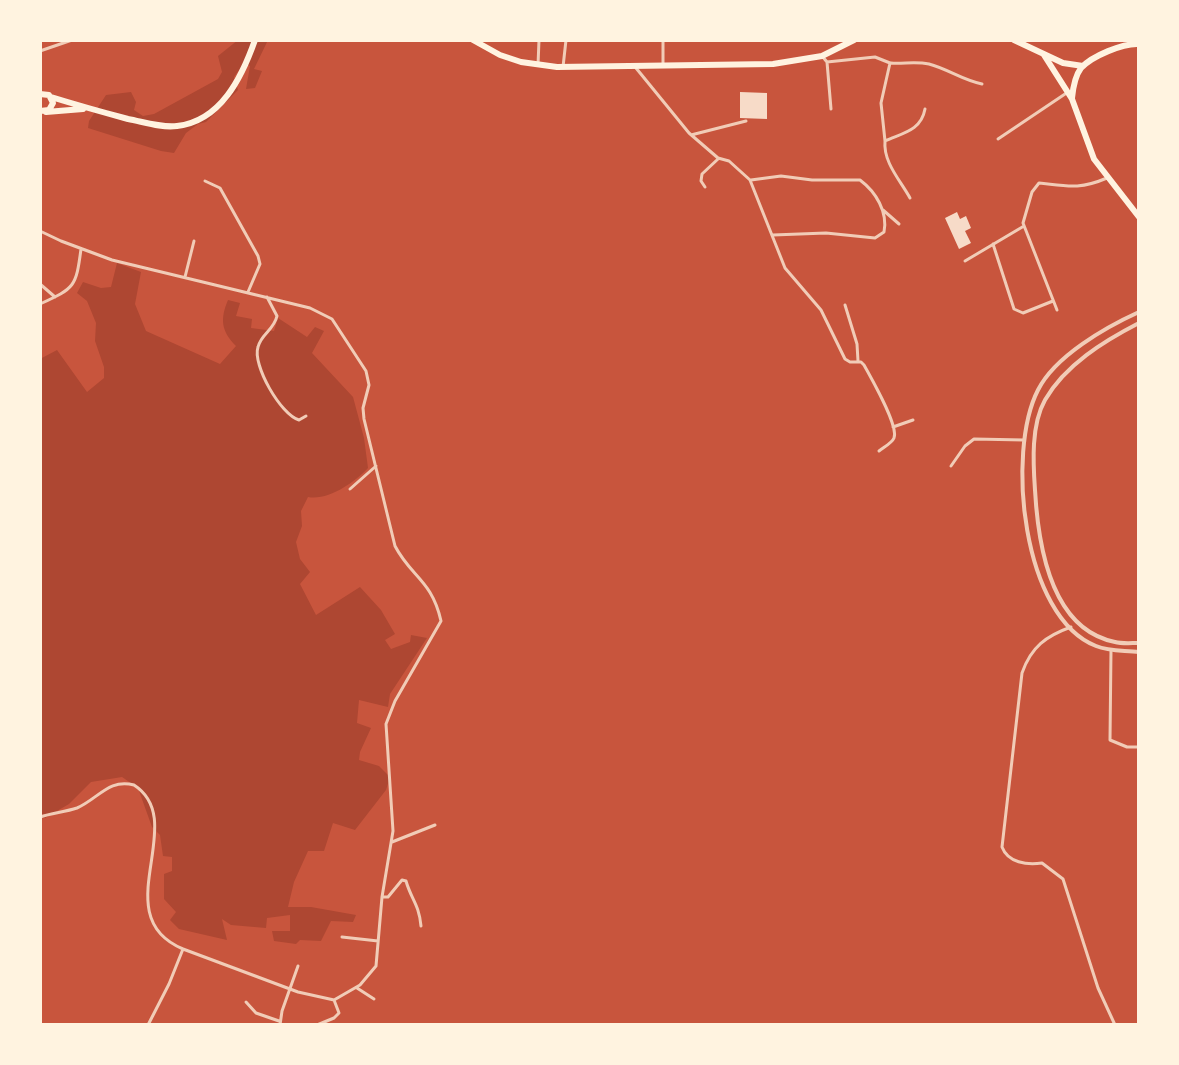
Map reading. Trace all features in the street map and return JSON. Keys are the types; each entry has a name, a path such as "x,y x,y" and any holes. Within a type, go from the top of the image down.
{"highway":[{"path":"44,94 87,109 153,125 176,127 188,124 214,110 226,98 245,67 255,40"},
{"path":"473,40 500,55 538,65 563,67 773,64 824,59 854,40"},
{"path":"1014,40 1063,63 1083,66"},
{"path":"1070,96 1083,66 1119,44 1139,44"},
{"path":"1044,55 1070,96 1094,159 1139,217"},
{"path":"42,112 53,106 44,94"},
{"path":"42,112 87,109"}],"street":[{"path":"40,51 72,40"},
{"path":"538,65 539,40"},
{"path":"563,67 566,40"},
{"path":"663,40 663,66"},
{"path":"831,109 824,59 875,57 890,63 925,63 959,79 982,84"},
{"path":"890,63 881,103 885,152 910,198"},
{"path":"635,66 691,135 750,180 785,268 821,310 845,359 858,361"},
{"path":"998,139 1070,96"},
{"path":"885,141 910,132 923,119 925,109"},
{"path":"691,135 746,121"},
{"path":"705,187 701,181 702,174 718,158"},
{"path":"750,180 781,176 812,180 860,180 883,210 899,224"},
{"path":"1057,310 1023,220 1037,184 1069,188 1107,178"},
{"path":"205,181 220,188 258,256 260,264 248,292"},
{"path":"773,235 826,233 875,238 884,232 886,218 883,210"},
{"path":"965,261 1024,225"},
{"path":"40,231 112,260 310,308 328,316 361,359 369,379 363,408 395,546 431,591 441,621 395,701 386,724 393,831 382,897 376,966 368,978 334,1000 290,988 183,949 161,937 150,915 154,816 150,802 141,789 120,783 76,808 40,817"},
{"path":"185,277 194,241"},
{"path":"993,244 1014,309 1023,313 1053,301"},
{"path":"40,304 75,281 81,249"},
{"path":"40,284 55,297"},
{"path":"267,297 277,316 272,329 261,339 256,358 275,396 289,415 299,420 306,416"},
{"path":"845,305 857,344 858,361 868,373 893,427 893,440 879,451"},
{"path":"1139,312 1091,339 1050,373 1039,387 1031,406 1024,440 1026,513 1034,565 1046,595 1071,627 1096,646 1139,652"},
{"path":"1139,323 1106,341 1052,389 1038,416 1034,473 1038,536 1049,577 1072,616 1095,636 1116,643 1139,643"},
{"path":"893,427 913,420"},
{"path":"951,466 974,439 1024,440"},
{"path":"350,489 376,466"},
{"path":"1081,624 1047,638 1027,657 1022,673 1002,847 1005,855 1013,860 1031,865 1042,863 1063,879 1098,988 1115,1025"},
{"path":"1111,650 1110,740 1127,747 1139,747"},
{"path":"392,842 435,825"},
{"path":"382,897 388,897 402,880 406,881 418,904 421,926"},
{"path":"342,937 378,941"},
{"path":"148,1025 183,949"},
{"path":"246,1002 256,1013 280,1023 298,966"},
{"path":"356,987 374,999"},
{"path":"317,1025 339,1013 334,1000"}],"shaded area":[{"path":"238,40 268,40 254,69 262,71 255,88 246,89 250,66 244,63 234,77 238,90 206,122 186,133 174,153 88,128 89,121 106,95 131,92 136,102 134,110 143,116 154,114 218,79 222,72 218,56"},
{"path":"117,263 141,272 135,304 146,331 220,364 236,346 223,324 228,300 240,303 236,316 252,319 251,328 274,331 278,318 307,337 315,327 324,331 312,353 353,397 368,468 332,493 308,497 301,511 302,526 296,542 300,559 310,572 300,584 316,615 360,587 381,610 395,634 385,640 391,649 410,642 411,635 427,638 390,694 388,707 359,700 357,723 371,728 359,760 379,766 390,777 386,790 355,830 333,823 324,851 308,851 294,882 288,907 311,907 356,915 353,922 331,921 321,941 300,940 296,944 274,941 272,931 290,931 290,915 267,918 266,928 231,925 222,919 227,940 179,929 170,920 176,912 164,899 164,874 172,871 172,857 163,856 160,835 152,827 138,788 122,777 91,782 69,804 45,818 40,817 40,359 57,350 87,392 104,378 104,367 95,341 96,323 87,301 77,293 83,282 101,288 111,287"}],"building":[{"path":"740,92 767,93 767,119 740,118"},
{"path":"957,212 960,219 966,216 971,228 965,231 971,243 959,249 945,218"}]}
